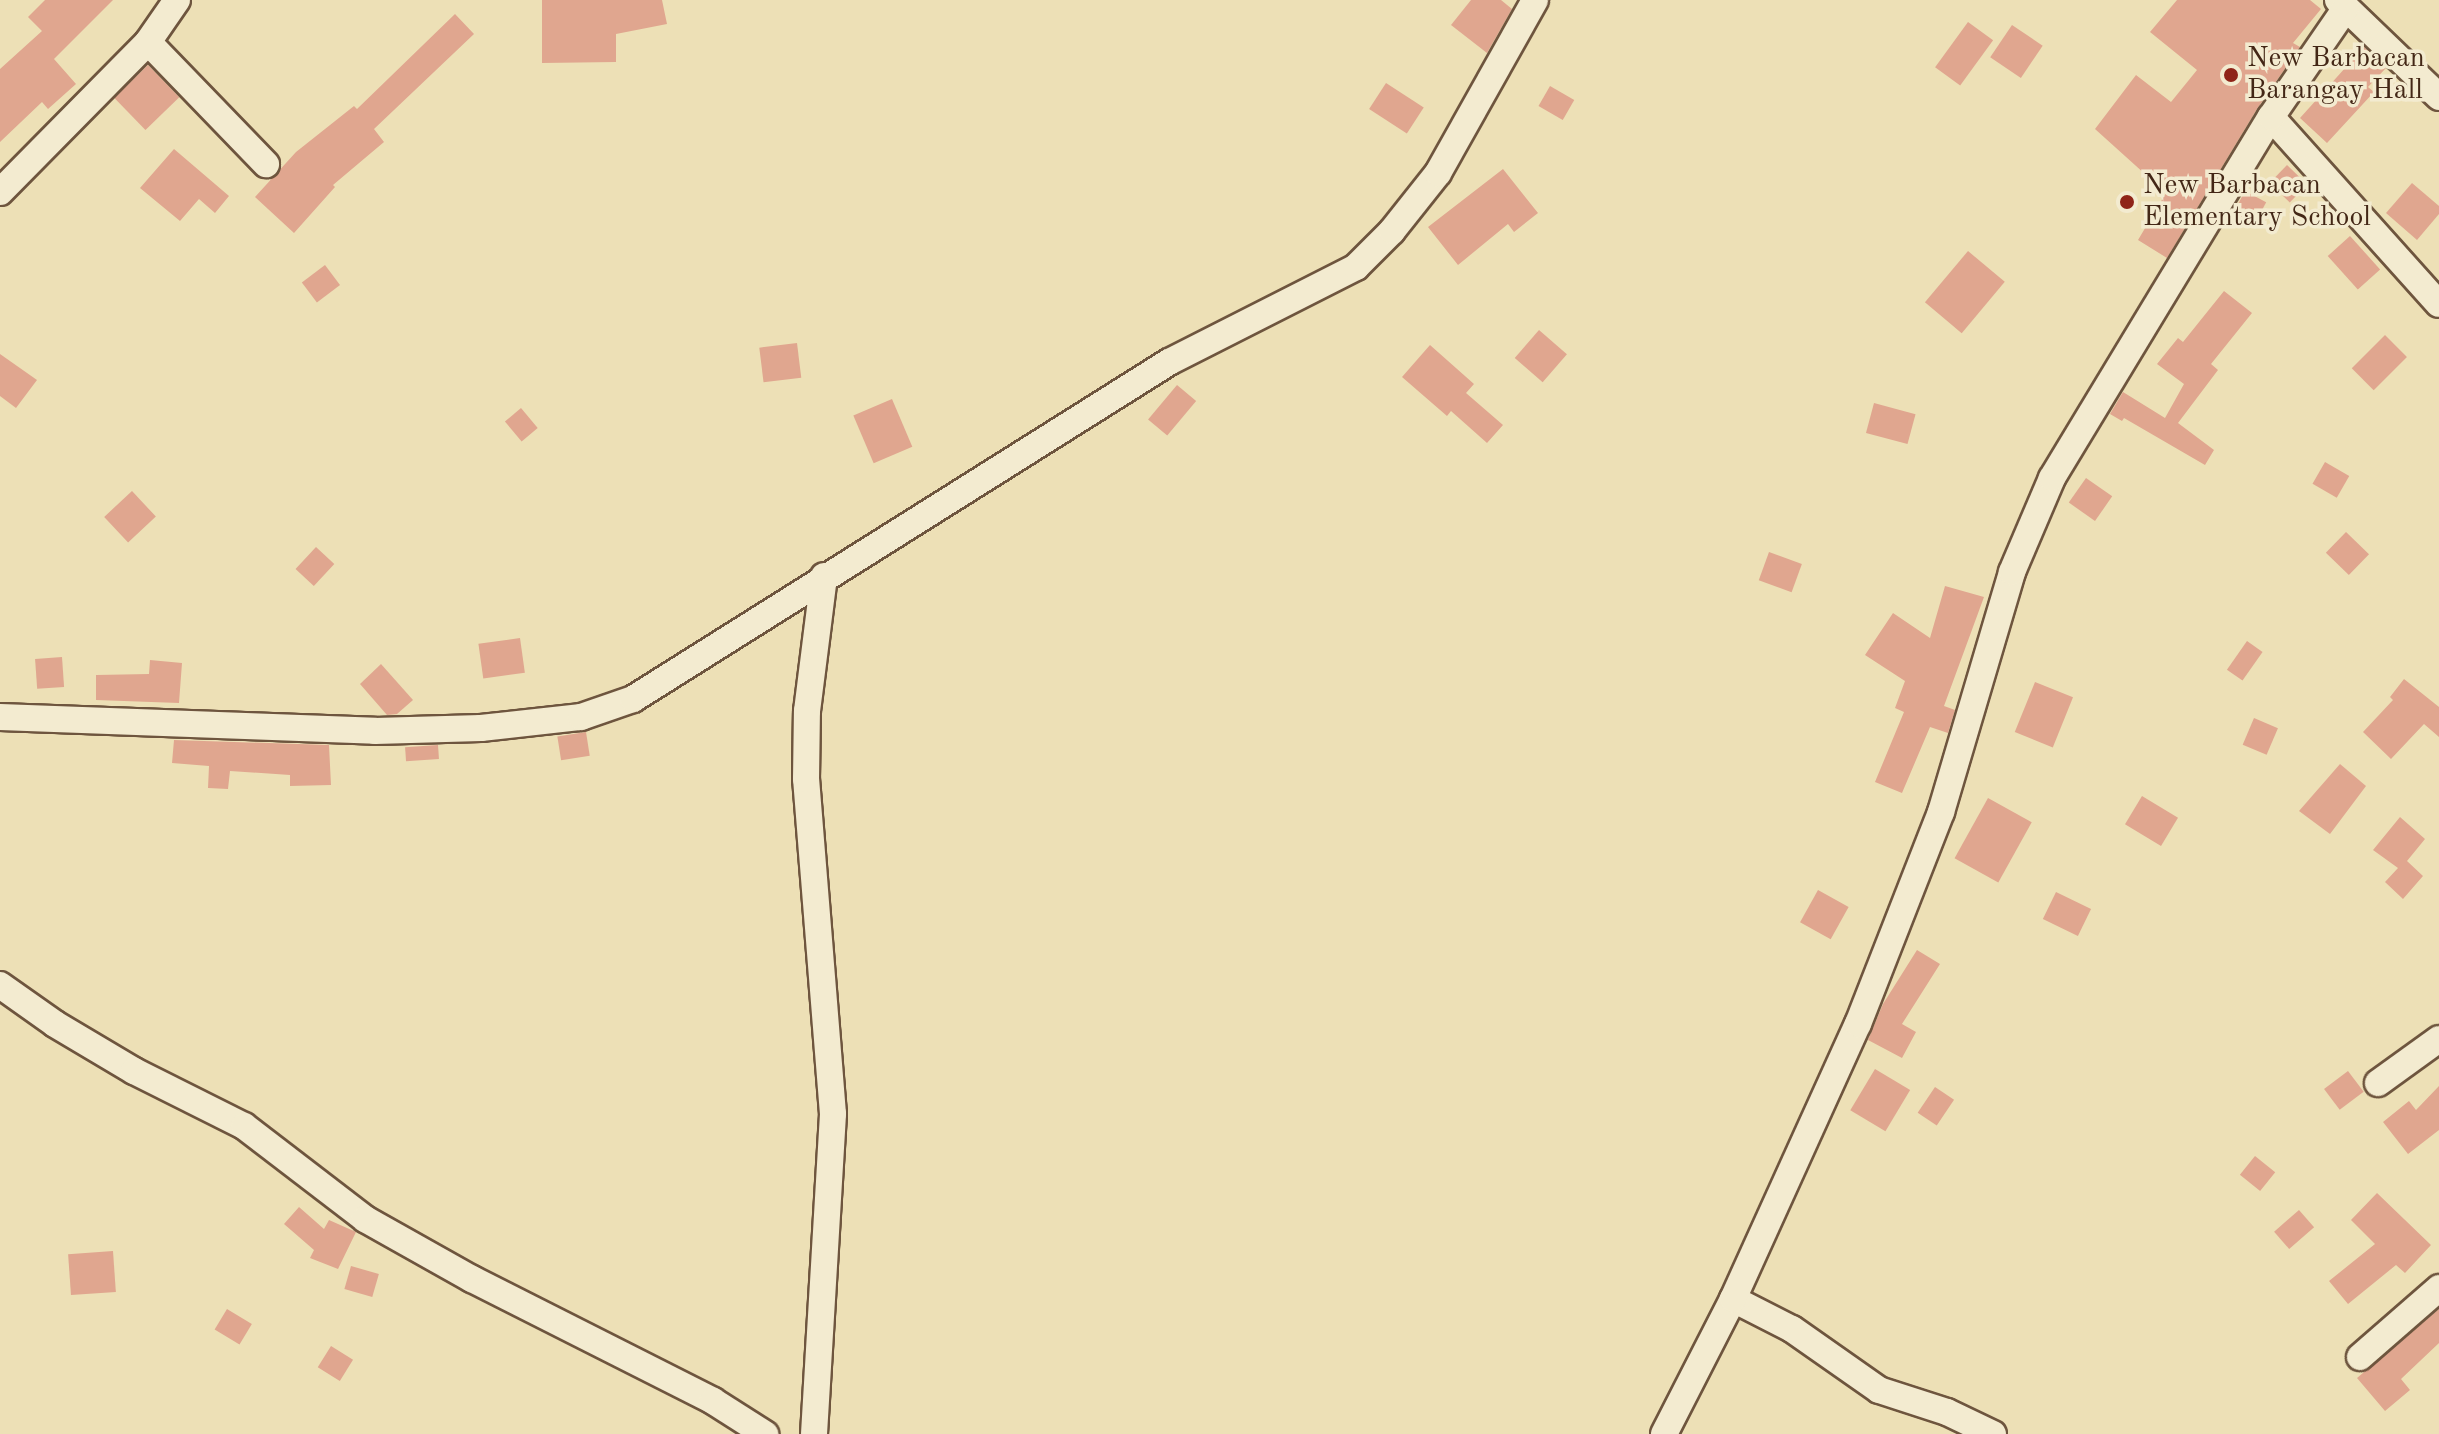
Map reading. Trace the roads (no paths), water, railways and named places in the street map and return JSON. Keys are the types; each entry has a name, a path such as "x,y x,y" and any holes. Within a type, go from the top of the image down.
{"street":[{"path":"0,192 148,42 177,0"},
{"path":"0,717 375,731 481,728 581,717 633,699 824,576 1031,452 1169,362 1356,267 1392,231 1438,173 1535,0"},
{"path":"1664,1434 1733,1299 1864,1010 1941,812 2012,572 2052,478 2342,4 2439,97"},
{"path":"148,42 266,164"},
{"path":"2271,117 2439,304"},
{"path":"814,1434 833,1114 806,779 807,711 824,576"},
{"path":"0,985 55,1024 134,1071 244,1126 365,1219 472,1279 713,1401 765,1434"},
{"path":"2378,1083 2439,1039"},
{"path":"2360,1357 2439,1288"},
{"path":"1733,1299 1792,1329 1879,1390 1947,1412 1993,1434"}],"place":[{"name":"New Barbacan Barangay Hall","path":"2231,75"},
{"name":"New Barbacan Elementary School","path":"2127,202"}]}
